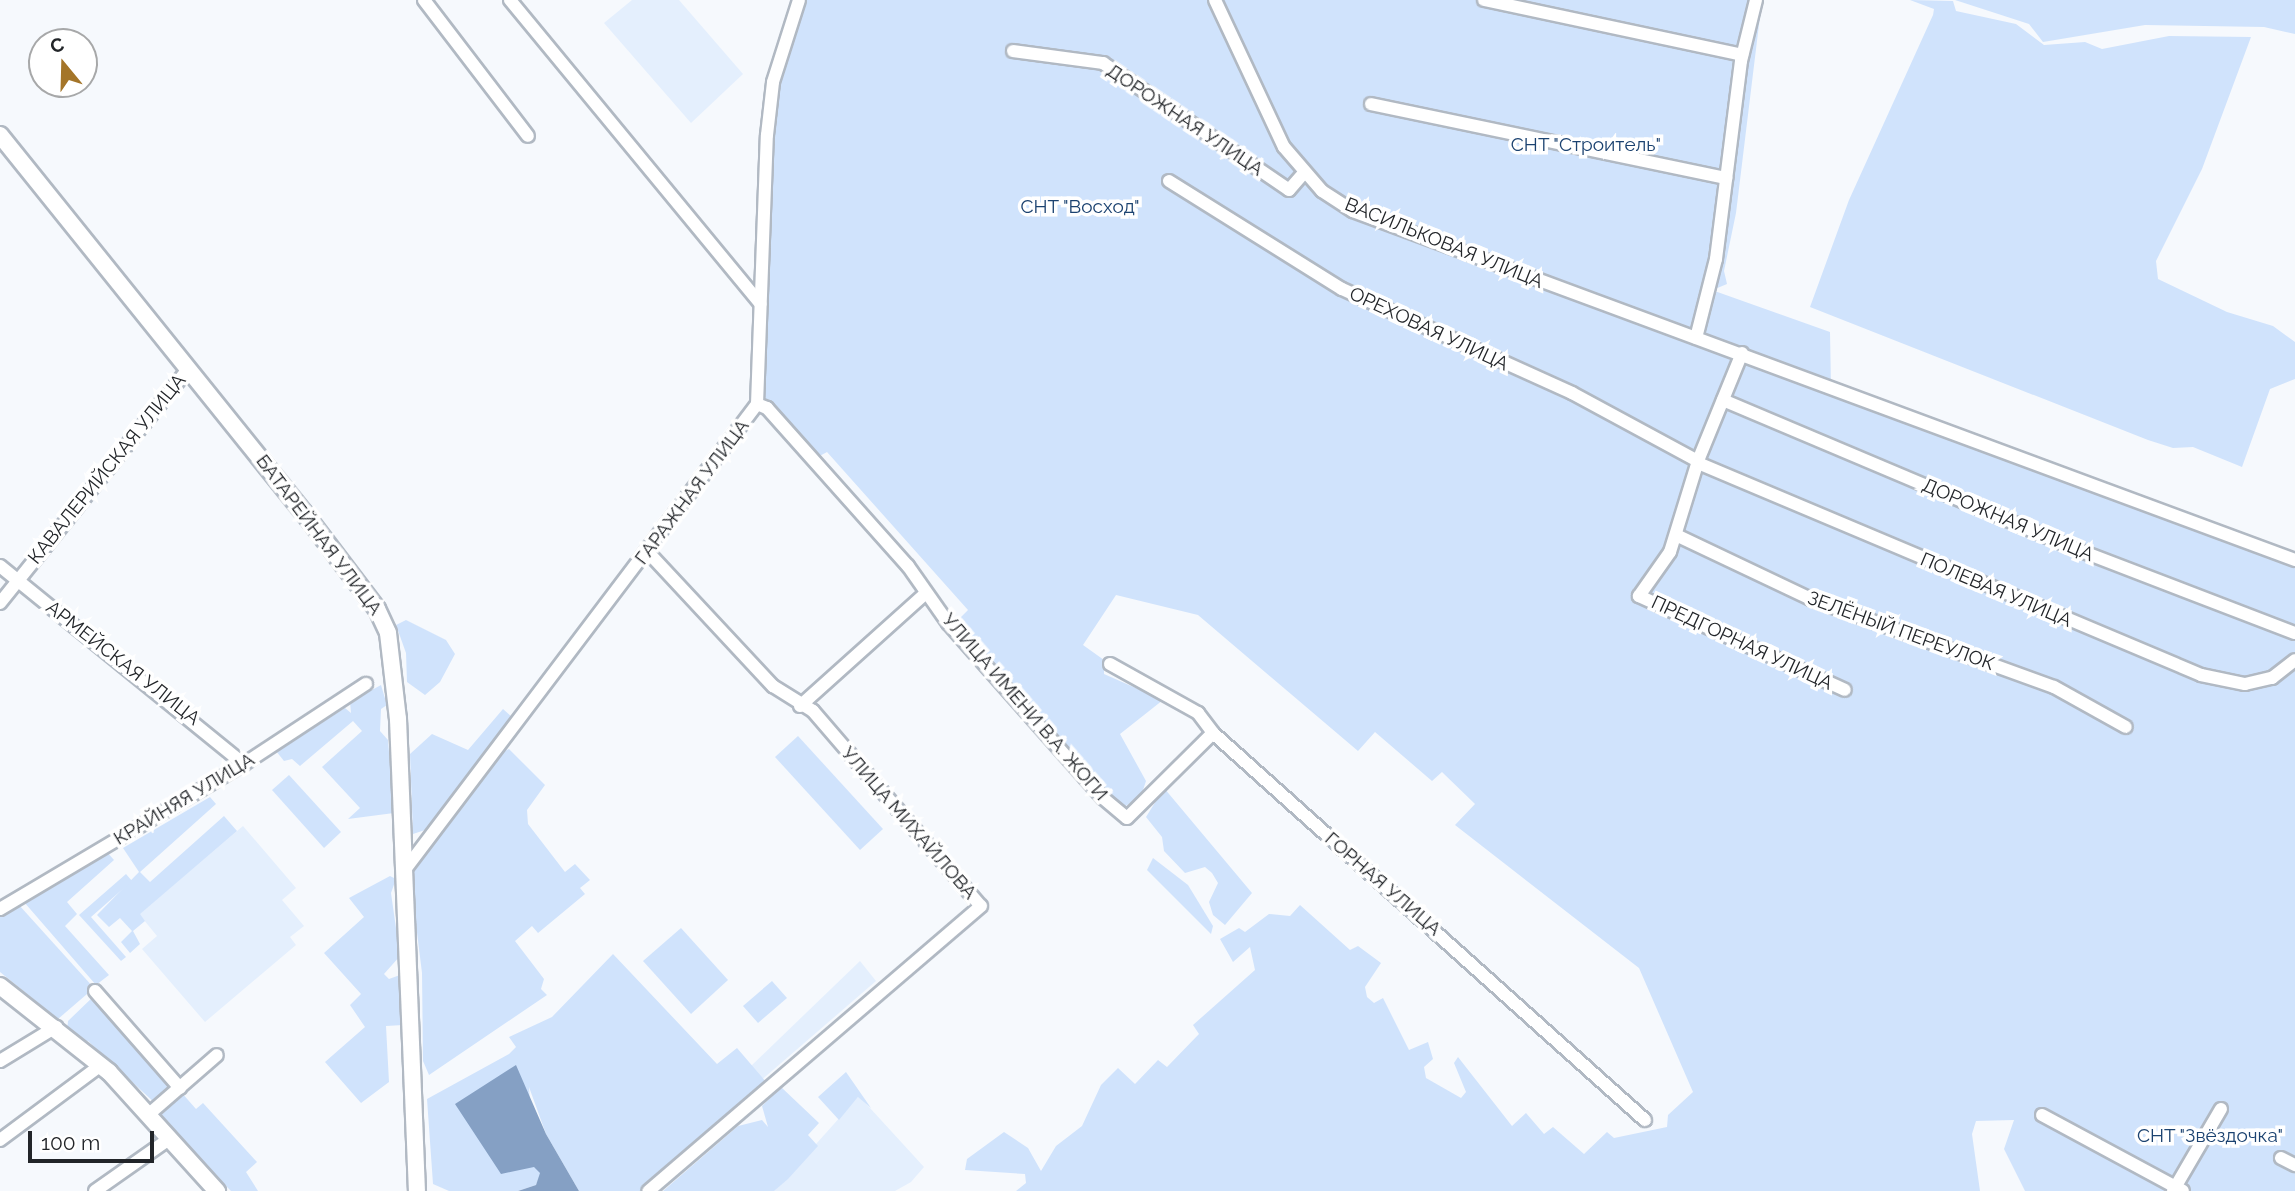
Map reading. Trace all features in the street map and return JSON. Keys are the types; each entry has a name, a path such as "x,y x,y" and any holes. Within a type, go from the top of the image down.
{"main road":[{"name":"БАТАРЕЙНАЯ УЛИЦА","path":"0,135 188,369 383,619 395,667 416,1191"},
{"path":"0,986 56,1027 101,1065 217,1191"}],"street":[{"path":"424,0 528,136"},
{"path":"510,0 761,304"},
{"name":"ГАРАЖНАЯ УЛИЦА","path":"404,871 757,404 774,82 799,0"},
{"name":"ВАСИЛЬКОВАЯ УЛИЦА","path":"1215,0 1254,75 1267,116 1304,173 1353,211 1742,353 2000,453 2295,560"},
{"path":"1484,0 1742,55"},
{"path":"1696,338 1716,259 1742,55 1756,0"},
{"name":"ДОРОЖНАЯ УЛИЦА","path":"1013,51 1103,64 1289,190 1304,173"},
{"path":"1371,104 1726,178"},
{"name":"ОРЕХОВАЯ УЛИЦА","path":"1169,181 1342,289 1572,393 1698,462"},
{"path":"1676,535 1698,462 1742,353"},
{"name":"КАВАЛЕРИЙСКАЯ УЛИЦА","path":"0,603 188,369"},
{"name":"ДОРОЖНАЯ УЛИЦА","path":"1723,400 2068,546 2295,633"},
{"name":"УЛИЦА ИМЕНИ В.А. ЖОГИ","path":"757,404 767,408 1103,798 1127,818 1213,733"},
{"name":"ПОЛЕВАЯ УЛИЦА","path":"1698,462 2201,675 2245,684 2272,678 2295,660"},
{"name":"ПРЕДГОРНАЯ УЛИЦА","path":"1676,535 1654,579 1639,596 1845,690"},
{"name":"ЗЕЛЁНЫЙ ПЕРЕУЛОК","path":"1676,535 1823,604 2054,687 2126,727"},
{"name":"УЛИЦА МИХАЙЛОВА","path":"647,551 773,686 800,706 813,711 897,804 981,906 649,1191"},
{"name":"АРМЕЙСКАЯ УЛИЦА","path":"0,566 244,764"},
{"path":"800,706 926,593"},
{"name":"ГОРНАЯ УЛИЦА","path":"1110,664 1168,693 1198,713 1213,733 1645,1120"},
{"name":"КРАЙНЯЯ УЛИЦА","path":"0,909 244,764 366,684"},
{"path":"95,991 180,1088"},
{"path":"0,1061 56,1027"},
{"path":"148,1115 217,1055"},
{"path":"0,1140 101,1065"},
{"path":"2042,1115 2177,1190 2221,1109"},
{"path":"95,1191 170,1139"},
{"path":"2281,1158 2295,1166"}],"shaded area":[{"path":"632,0 679,0 743,74 691,123 604,23"},
{"path":"243,826 296,888 282,900 304,926 290,937 296,945 205,1022 142,949 157,936 139,914"},
{"path":"860,961 876,981 758,1083 751,1066"},
{"path":"516,1065 546,1134 579,1191 518,1191 536,1185 540,1173 534,1167 501,1174 455,1104"},
{"path":"859,1096 924,1167 911,1182 895,1191 774,1191"}],"green space":[{"path":"799,0 1756,0 1709,289 1830,332 1831,387 2295,560 2295,1191 2025,1191 2004,1149 2014,1120 1976,1121 1972,1134 1980,1191 1016,1191 1026,1183 1025,1174 965,1170 967,1159 1004,1132 1028,1148 1041,1171 1056,1146 1082,1126 1101,1085 1118,1068 1135,1084 1158,1060 1167,1067 1199,1034 1193,1025 1255,970 1250,947 1233,962 1220,939 1239,928 1245,932 1269,914 1290,916 1300,905 1350,950 1358,946 1381,963 1365,987 1367,997 1374,1003 1383,998 1409,1050 1428,1042 1433,1059 1424,1067 1426,1078 1461,1098 1466,1092 1454,1063 1458,1057 1512,1126 1526,1113 1544,1134 1553,1127 1584,1154 1607,1132 1614,1138 1667,1127 1668,1115 1693,1092 1639,968 1455,825 1475,804 1442,772 1432,781 1375,732 1358,751 1198,615 1116,595 1083,645 1104,660 1104,674 1163,700 1120,734 1146,781 1141,796 1121,809 953,625 968,610 827,452 816,458 763,398 773,82"},
{"path":"1762,0 1736,213 1724,271 1727,284 1715,289 1742,61"},
{"path":"1910,0 1953,1 1956,11 2016,24 2044,45 2085,42 2102,49 2169,36 2251,37 2202,169 2156,261 2158,279 2227,312 2273,326 2295,342 2295,379 2270,389 2242,467 2193,447 2173,448 2148,440 1810,307 1849,200 1933,15 1934,9"},
{"path":"1955,0 2295,0 2295,34 2264,27 2145,25 2043,42 2029,24"},
{"path":"406,620 446,640 455,654 440,682 425,695 407,682 406,653 396,625"},
{"path":"381,685 387,705 381,709 380,731 388,740 394,813 348,819 360,808 322,767 362,731 353,721 300,766 292,759 284,761 276,751 345,708 351,713 350,702"},
{"path":"503,709 512,717 425,830 413,834 410,754 432,734 468,750"},
{"path":"798,736 883,829 860,850 775,757"},
{"path":"509,749 545,785 527,810 528,824 565,872 575,864 590,880 580,888 585,894 538,933 532,926 515,941 544,979 541,989 547,995 429,1075 423,1061 422,973 410,876 501,753"},
{"path":"289,775 341,832 324,848 272,790"},
{"path":"1164,788 1252,893 1225,925 1213,915 1209,902 1218,883 1212,873 1205,867 1185,873 1164,851 1162,837 1146,817"},
{"path":"210,797 216,804 140,872 150,882 224,816 237,831 140,914 145,921 133,931 140,944 130,953 121,942 132,931 120,918 109,927 97,915 139,872 123,848"},
{"path":"107,852 114,860 67,902 77,914 65,926 109,975 96,985 24,902"},
{"path":"1153,858 1188,885 1213,926 1211,934 1147,870"},
{"path":"126,874 132,881 91,917 126,957 121,961 79,915"},
{"path":"390,876 396,879 391,893 400,956 384,974 389,979 400,975 403,1025 386,1026 389,1082 361,1103 325,1062 365,1027 350,1005 361,994 324,953 364,917 349,898"},
{"path":"19,905 94,988 58,1019 0,972 0,915"},
{"path":"681,928 728,980 691,1014 643,961"},
{"path":"613,954 717,1064 737,1048 767,1083 640,1191 579,1191 546,1134 529,1087 534,1166 541,1173 536,1185 518,1191 449,1191 433,1184 427,1099 509,1054 516,1047 509,1037 552,1017"},
{"path":"772,981 787,998 758,1023 743,1006"},
{"path":"95,995 177,1088 157,1105 88,1041 84,1044 67,1031 68,1021"},
{"path":"846,1072 871,1108 858,1097 839,1120 818,1097"},
{"path":"781,1087 819,1123 808,1135 818,1146 788,1179 774,1191 663,1191 738,1126 762,1120 768,1127 762,1106"},
{"path":"181,1092 196,1109 203,1103 257,1162 246,1172 258,1191 231,1191 157,1117"}],"park label":[{"name":"СНТ \"Строитель\"","path":"1586,145"},
{"name":"СНТ \"Восход\"","path":"1080,207"},
{"name":"СНТ \"Звёздочка\"","path":"2210,1136"}]}
